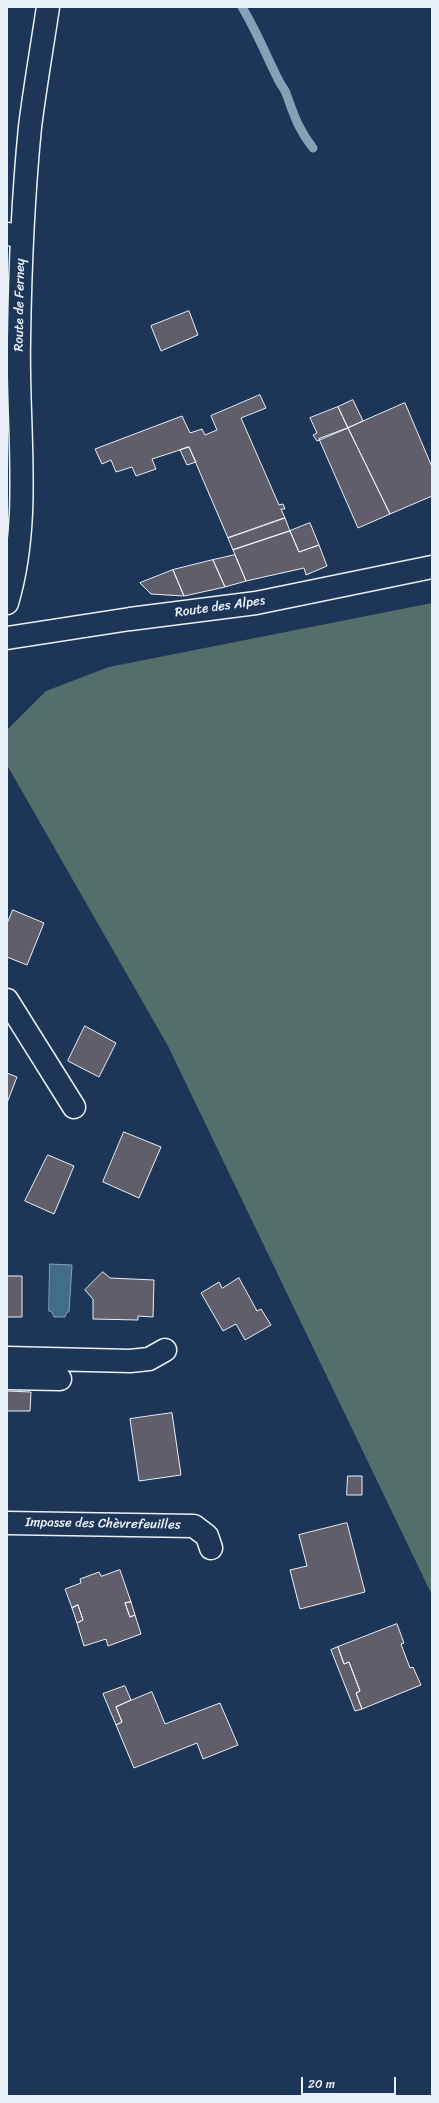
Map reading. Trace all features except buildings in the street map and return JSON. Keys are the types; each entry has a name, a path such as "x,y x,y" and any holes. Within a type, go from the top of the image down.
{"street":[{"name":"Route de Ferney","path":"7,603 17,563 21,519 18,343 14,235 48,7"},
{"name":"Route des Alpes","path":"7,638 130,619 256,603 432,567"},
{"path":"7,1000 74,1107"},
{"path":"7,1358 130,1360 149,1359 165,1350"},
{"path":"7,1378 60,1379"},
{"name":"Impasse des Chèvrefeuilles","path":"7,1523 194,1526 207,1536 211,1548"}],"green space":[{"path":"432,603 432,1595 168,1046 7,765 7,730 46,691 109,667"}],"water":[{"path":"50,1264 72,1265 69,1312 67,1312 65,1317 54,1317 52,1312 49,1311"}],"waterway":[{"path":"242,7 285,91 300,128 313,148"}]}
